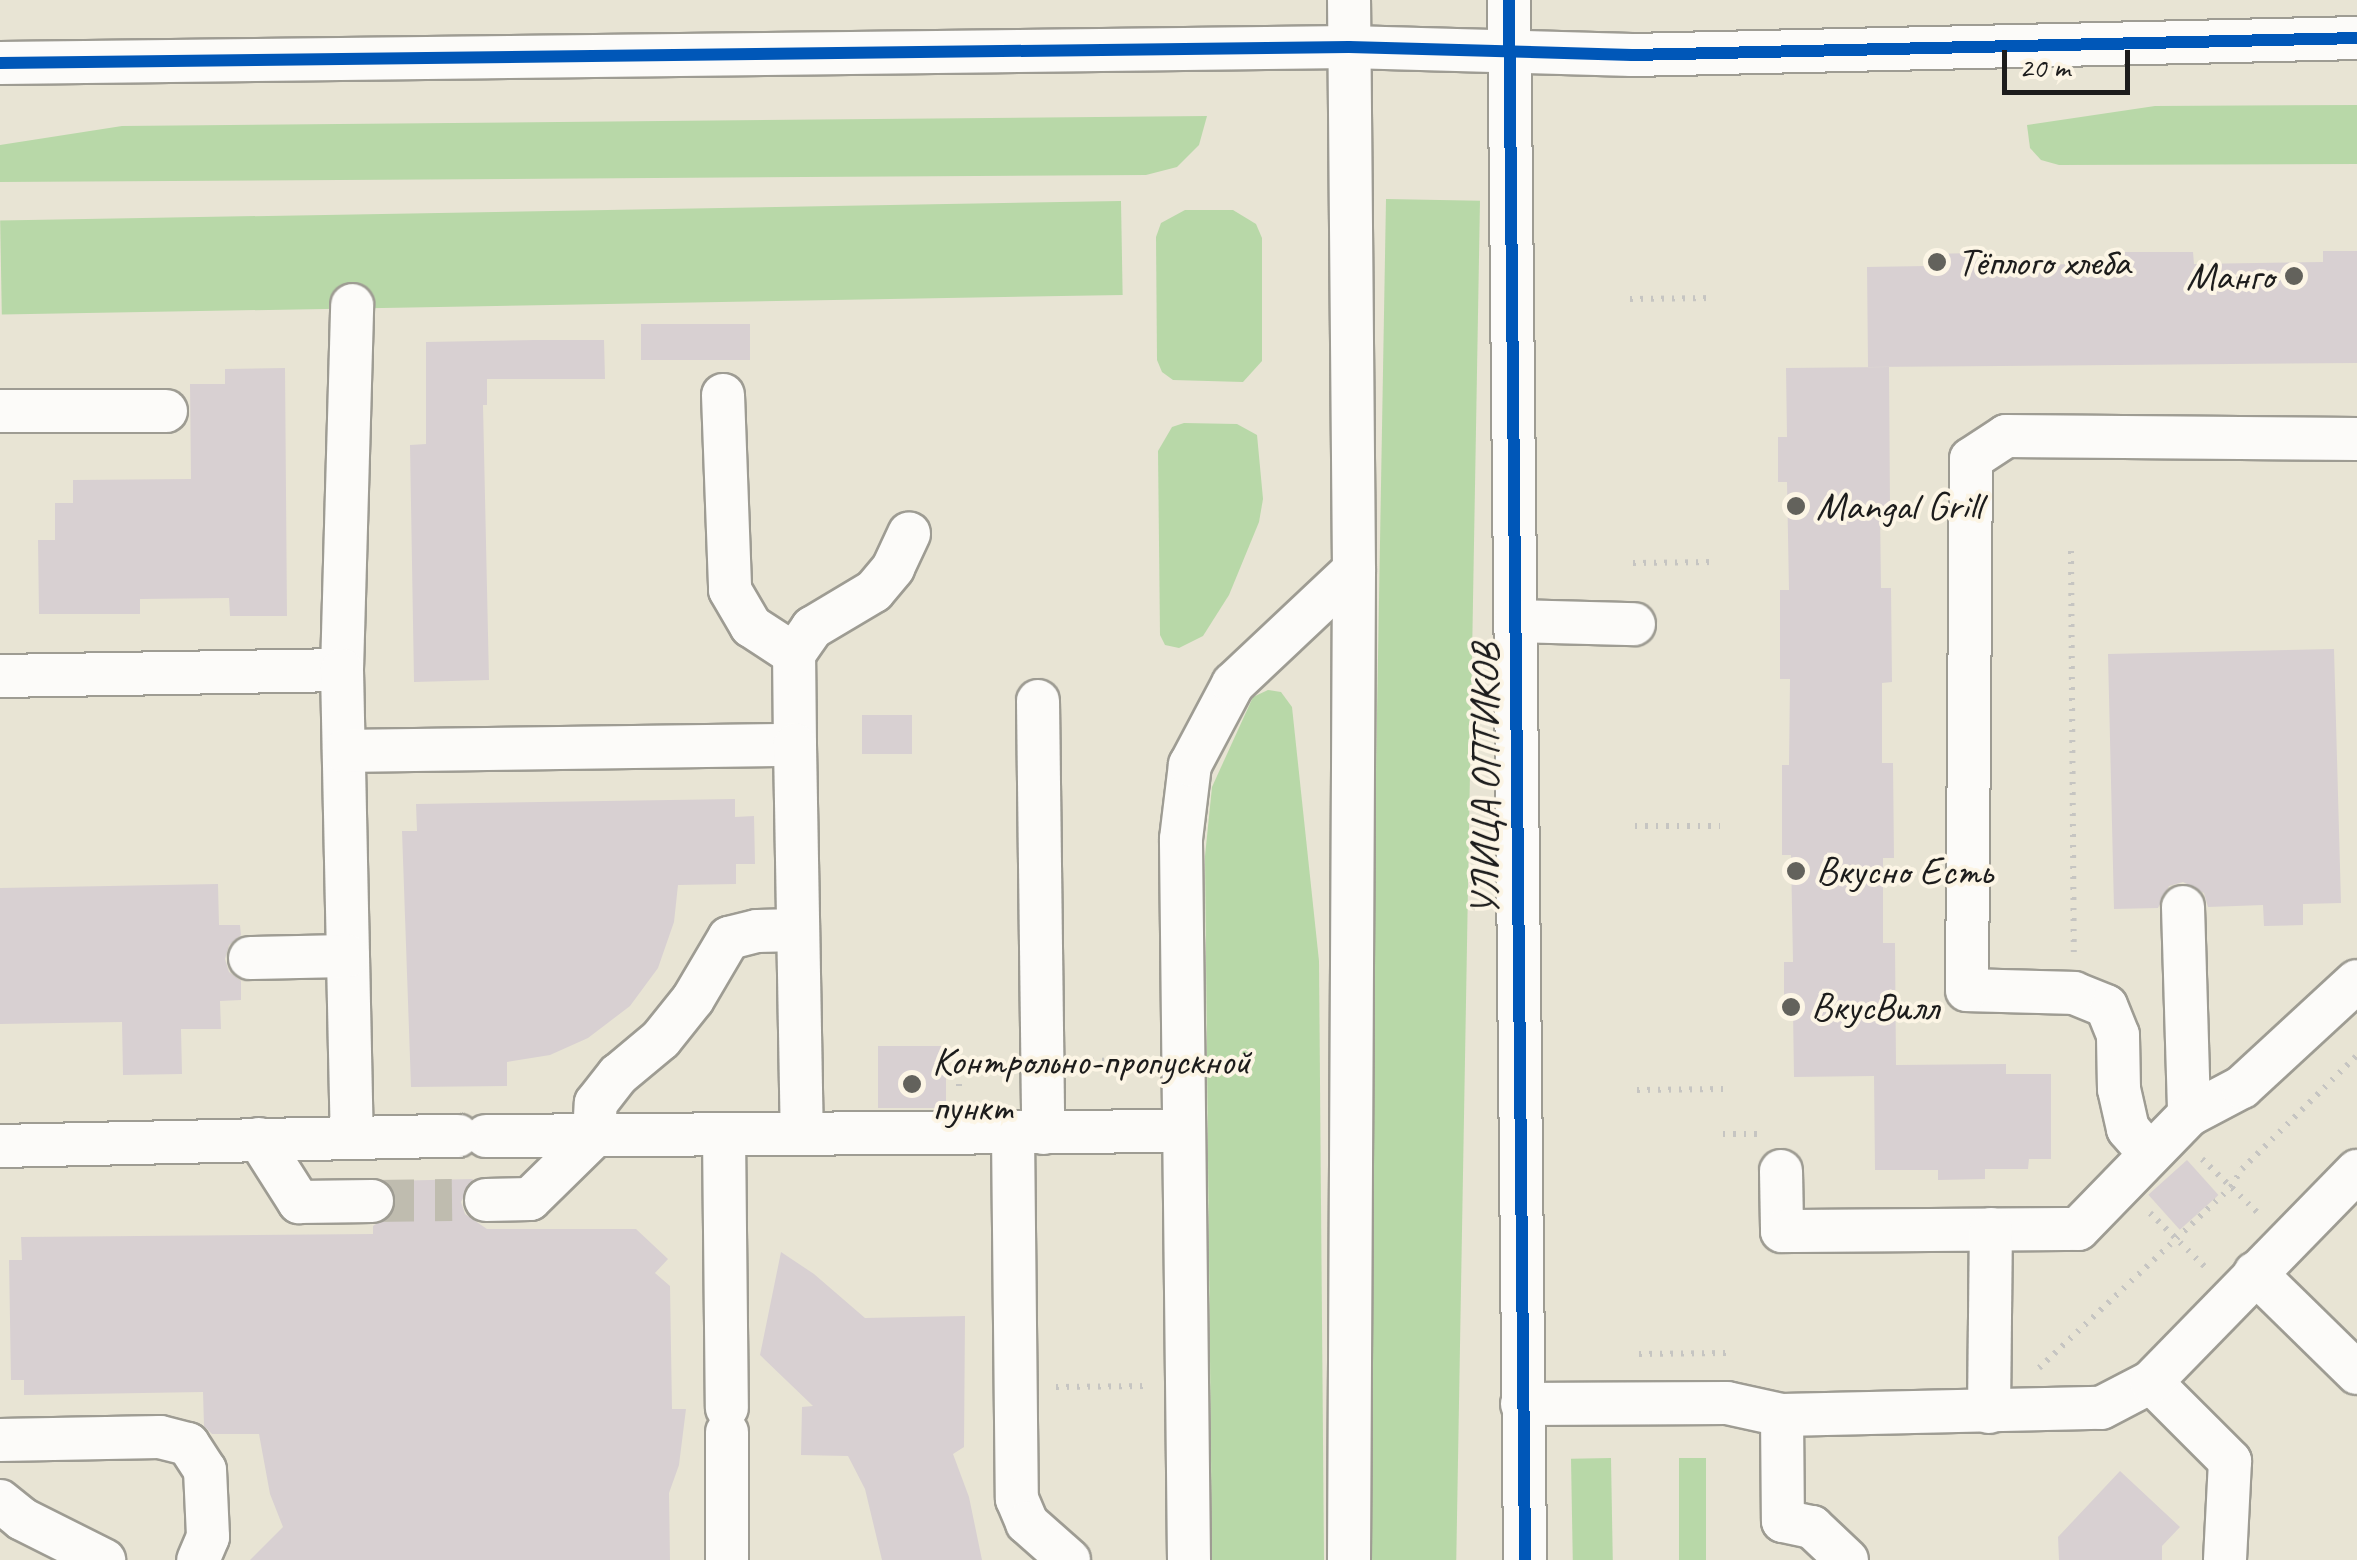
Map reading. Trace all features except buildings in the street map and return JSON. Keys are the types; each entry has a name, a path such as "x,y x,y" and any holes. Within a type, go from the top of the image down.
{"street":[{"path":"1349,0 1354,570 1349,1560"},
{"name":"УЛИЦА ОПТИКОВ","path":"1509,0 1524,1560"},
{"path":"0,63 1348,47 1632,56 2357,38"},
{"path":"352,305 342,670 352,1136"},
{"path":"723,395 730,590 751,626 794,654"},
{"path":"0,411 166,411"},
{"path":"2171,1132 2128,1129 2119,1089 2118,1035 2106,1006 2074,993 1967,990 1971,459 2006,436 2357,439"},
{"path":"802,1132 794,654 812,628 874,591 893,568 909,533"},
{"path":"1189,1560 1181,838 1190,766 1233,684 1354,570"},
{"path":"1516,621 1634,624"},
{"path":"0,676 342,670"},
{"path":"1038,701 1017,1499 1027,1523 1070,1560"},
{"path":"344,750 795,745"},
{"path":"2171,1132 2183,907"},
{"path":"467,1200 530,1199 594,1136 596,1103 618,1075 661,1038 730,938 757,931 798,930"},
{"path":"250,958 348,956"},
{"path":"1781,1170 1782,1231 2078,1229 2171,1132 2242,1087 2357,981"},
{"path":"0,1146 352,1136 1184,1131"},
{"path":"724,1134 727,1560"},
{"path":"260,1139 299,1202 372,1201"},
{"path":"1522,1404 1726,1403 1782,1415 2101,1408 2151,1382 2357,1171"},
{"path":"1989,1412 1991,1230"},
{"path":"2245,1284 2357,1374"},
{"path":"2151,1382 2230,1461 2226,1560"},
{"path":"1782,1415 1784,1541 1812,1527 1847,1560"},
{"path":"0,1440 160,1436 188,1444 205,1470 208,1537 198,1560"},
{"path":"0,1501 22,1519 104,1560"}],"path":[{"path":"1630,300 1714,298"},
{"path":"2071,551 2074,993"},
{"path":"1633,564 1717,562"},
{"path":"1635,826 1720,826"},
{"path":"1989,1412 2152,1257 2177,1240 2357,1054"},
{"path":"1064,1061 1128,1060"},
{"path":"1637,1090 1723,1088"},
{"path":"2171,1132 2286,1241"},
{"path":"2120,1184 2177,1240 2245,1284"},
{"path":"1639,1354 1726,1353"},
{"path":"1079,1386 1131,1386"}],"green space":[{"path":"2357,105 2357,164 2059,165 2041,160 2030,148 2027,125 2155,106"},
{"path":"1207,116 1199,145 1177,167 1146,175 0,182 0,145 122,126"},
{"path":"1386,199 1480,201 1456,1560 1362,1560"},
{"path":"1121,201 1123,295 2,315 0,221"},
{"path":"1185,210 1233,210 1256,224 1262,238 1262,361 1243,382 1173,380 1162,372 1157,360 1156,237 1161,223"},
{"path":"1184,423 1237,424 1257,435 1263,499 1259,522 1229,595 1203,636 1179,648 1165,645 1160,635 1158,451 1172,427"},
{"path":"1268,690 1281,692 1292,707 1319,961 1324,1560 1212,1560 1205,856 1212,787 1253,697"},
{"path":"1611,1458 1613,1560 1573,1560 1571,1459"},
{"path":"1679,1458 1706,1458 1706,1560 1679,1560"}],"tunnel":[{"path":"372,1201 452,1200"}],"cycle path":[{"path":"1509,0 1525,1560"},
{"path":"0,63 1349,47 1632,55 2357,38"}],"place":[{"name":"Тёплого хлеба","path":"1937,262"},
{"name":"Манго","path":"2294,276"},
{"name":"Mangal Grill","path":"1796,506"},
{"name":"Вкусно Есть","path":"1796,871"},
{"name":"ВкусВилл","path":"1791,1007"},
{"name":"Контрольно-пропускной пункт","path":"912,1084"}]}
